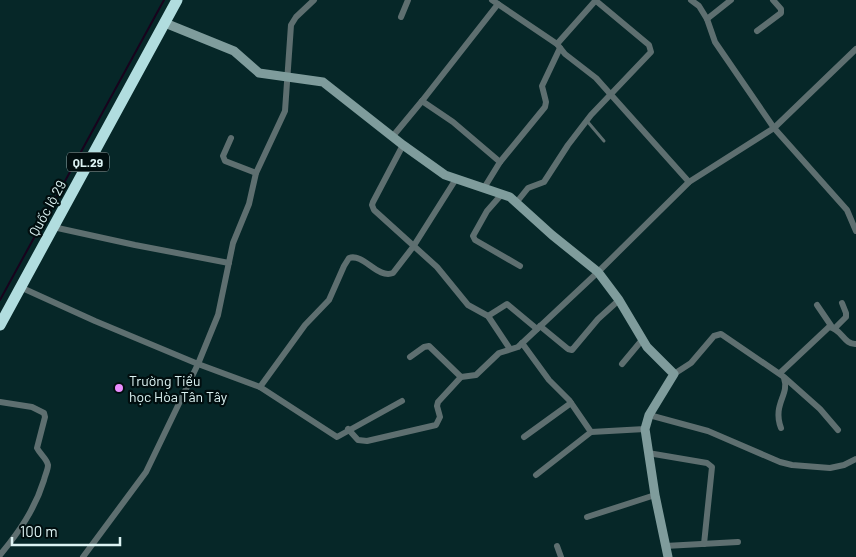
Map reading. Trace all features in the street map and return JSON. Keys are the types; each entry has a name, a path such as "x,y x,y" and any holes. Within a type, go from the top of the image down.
{"highway":[{"name":"Quốc lộ 29","path":"0,325 177,0"}],"street":[{"path":"83,557 146,472 198,364 218,315 232,243 249,204 256,172 285,112 291,25 296,17 314,0"},
{"path":"401,17 408,0"},
{"path":"484,188 500,162 546,104 542,86 559,46 595,0 649,45 651,50 649,55 586,120 544,182 528,188 516,204"},
{"path":"691,0 698,6 707,20 715,42 774,128 847,210 856,232"},
{"path":"707,20 731,0"},
{"path":"757,31 782,12 773,0"},
{"path":"393,136 422,101 495,2 559,46 596,78 689,182"},
{"path":"164,23 234,52 259,73 323,82 403,145 445,175 510,197 598,272 619,300 647,347 674,374"},
{"path":"348,429 358,440 367,441 432,427 440,420 436,406 438,402 461,378 476,375 499,353 518,347 598,272 689,182 774,128 856,49"},
{"path":"422,101 454,122 500,162"},
{"path":"231,138 223,159 256,172"},
{"path":"403,145 372,205 374,210 437,267 468,304 488,316 510,350"},
{"path":"260,387 305,325 329,300 349,258 355,257 385,274 397,270 456,179"},
{"path":"502,194 487,211 473,236 475,240 520,266"},
{"path":"53,227 144,247 229,262"},
{"path":"20,287 198,364 260,387 337,437 348,429 402,401"},
{"path":"488,316 507,304 538,328 572,350 598,318 619,300"},
{"path":"782,375 827,328 834,328 846,317 842,303"},
{"path":"817,304 834,328 848,343 856,344"},
{"path":"668,557 655,495 645,429 649,415 674,374 691,363 714,336 717,334 724,336 782,375 820,409 838,430"},
{"path":"622,364 642,340"},
{"path":"522,343 549,380 571,403 591,432"},
{"path":"410,357 424,347 429,346 461,378"},
{"path":"781,428 778,410 786,387 782,375"},
{"path":"0,402 32,407 44,412 45,417 37,448 48,465 33,509 12,541 0,555"},
{"path":"524,437 571,403"},
{"path":"649,415 708,431 763,455 792,465 838,467 856,459"},
{"path":"536,475 591,432 645,429"},
{"path":"648,453 707,463 712,467 704,544"},
{"path":"587,517 655,495"},
{"path":"665,546 738,542"},
{"path":"557,546 561,557"}],"lane":[{"path":"586,120 604,141"}],"waterway":[{"path":"0,300 164,0"}],"place":[{"name":"Trường Tiểu học Hòa Tân Tây","path":"119,388"}]}
